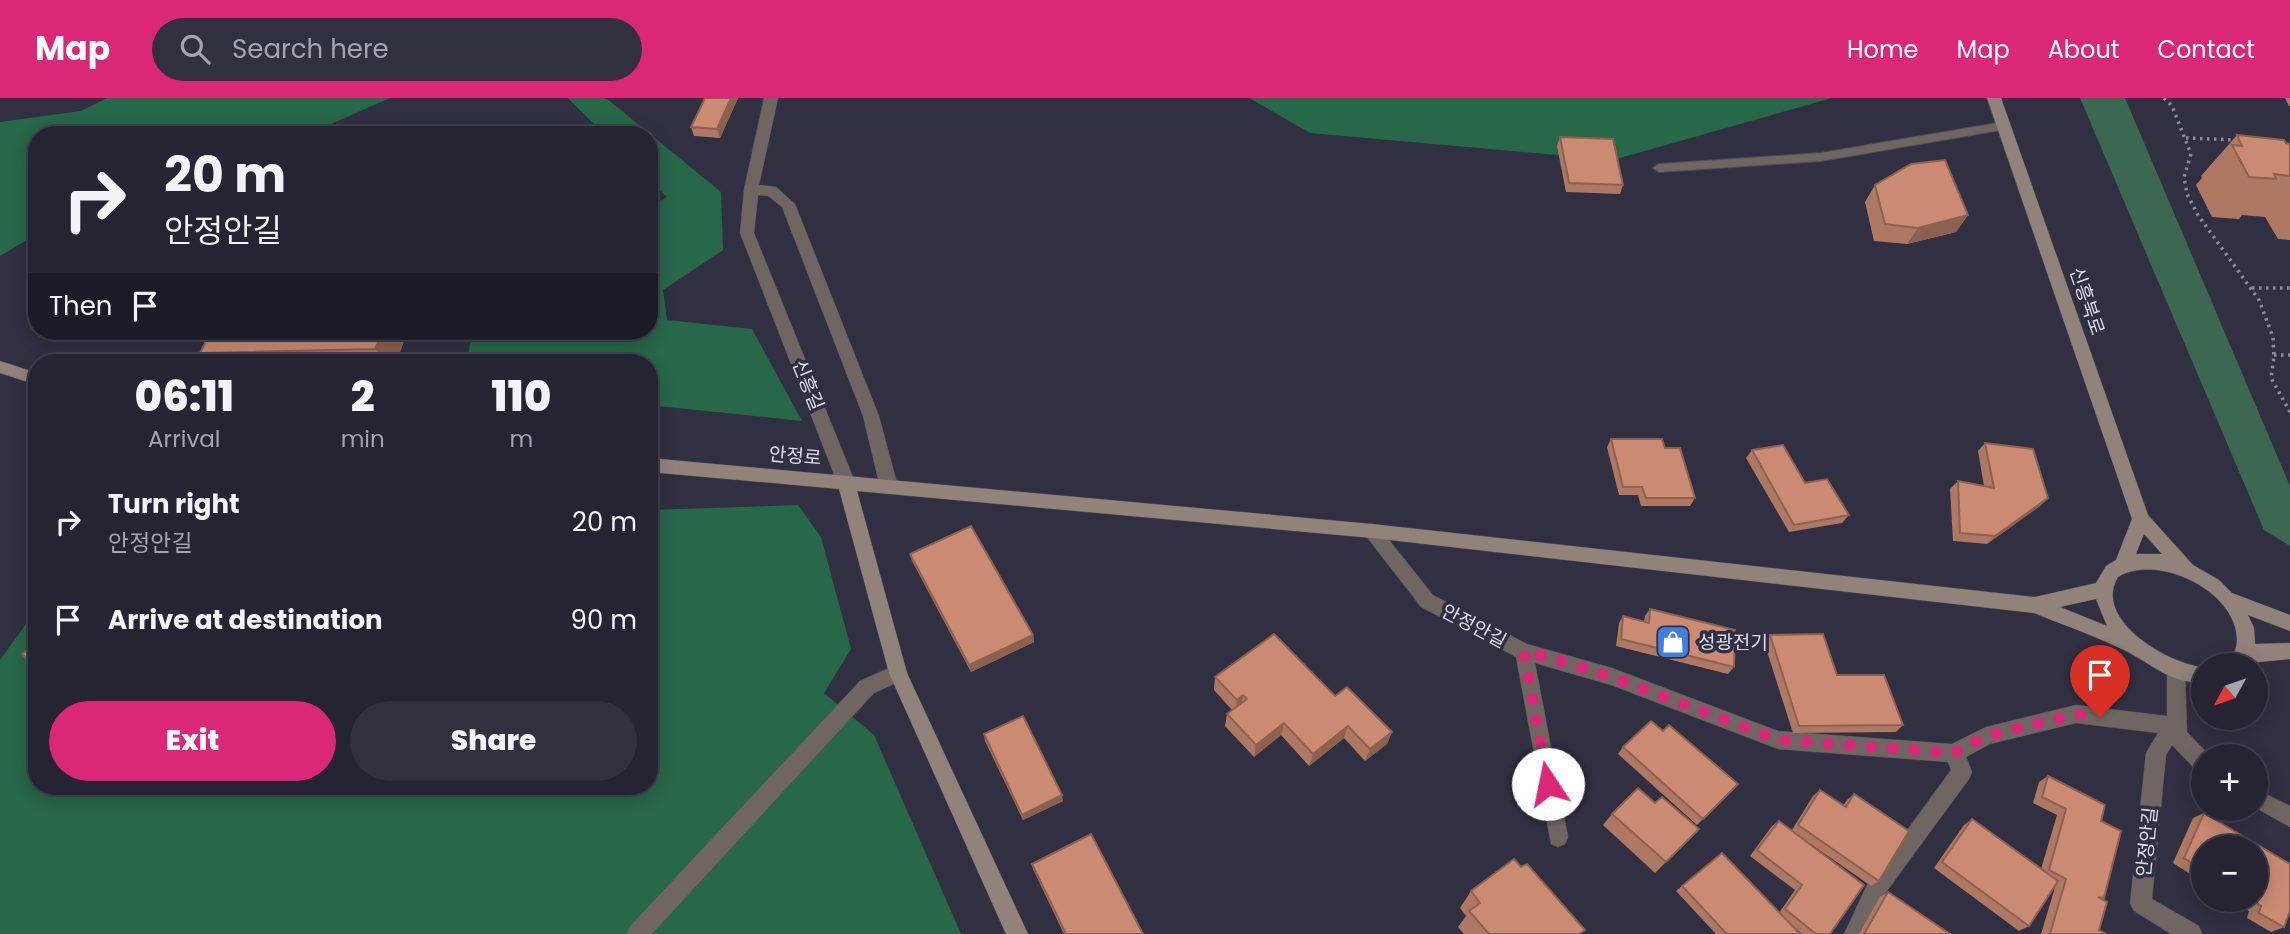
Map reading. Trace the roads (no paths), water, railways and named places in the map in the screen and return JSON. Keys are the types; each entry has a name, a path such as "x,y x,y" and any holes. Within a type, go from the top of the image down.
{"street":[{"name":"신흥길","path":"771,98 751,190 747,233 846,482 898,673 1017,934"},
{"name":"신흥북로","path":"1994,98 2141,519"},
{"path":"751,190 771,191 788,204 871,416 889,487"},
{"path":"0,367 28,376"},
{"name":"안정로","path":"658,466 1373,531 2035,605"},
{"path":"2123,565 2141,519 2187,570"},
{"name":"안정안길","path":"1373,531 1427,601 1524,652 1612,677 1778,740 1954,753"},
{"path":"2130,644 2114,625 2105,606 2104,589 2110,575 2123,565 2141,561 2164,563 2187,570 2209,582 2228,599 2241,618 2247,636 2243,653"},
{"path":"2035,605 2104,589"},
{"path":"2228,599 2290,622"},
{"path":"2035,605 2130,644 2176,671 2191,673"},
{"path":"2268,655 2290,651"},
{"path":"1524,652 1558,837"},
{"path":"2175,731 2176,671"},
{"path":"638,934 867,687 898,673"},
{"path":"1855,934 1874,892 1962,772 1954,753 1986,736 2076,714 2175,731 2191,750"},
{"name":"안정안길","path":"2175,731 2156,753 2141,904 2191,934"},
{"path":"2268,805 2290,817"}],"lane":[{"path":"1659,168 1821,157 2003,126"}],"place":[{"name":"성광전기","path":"1673,642"}]}
